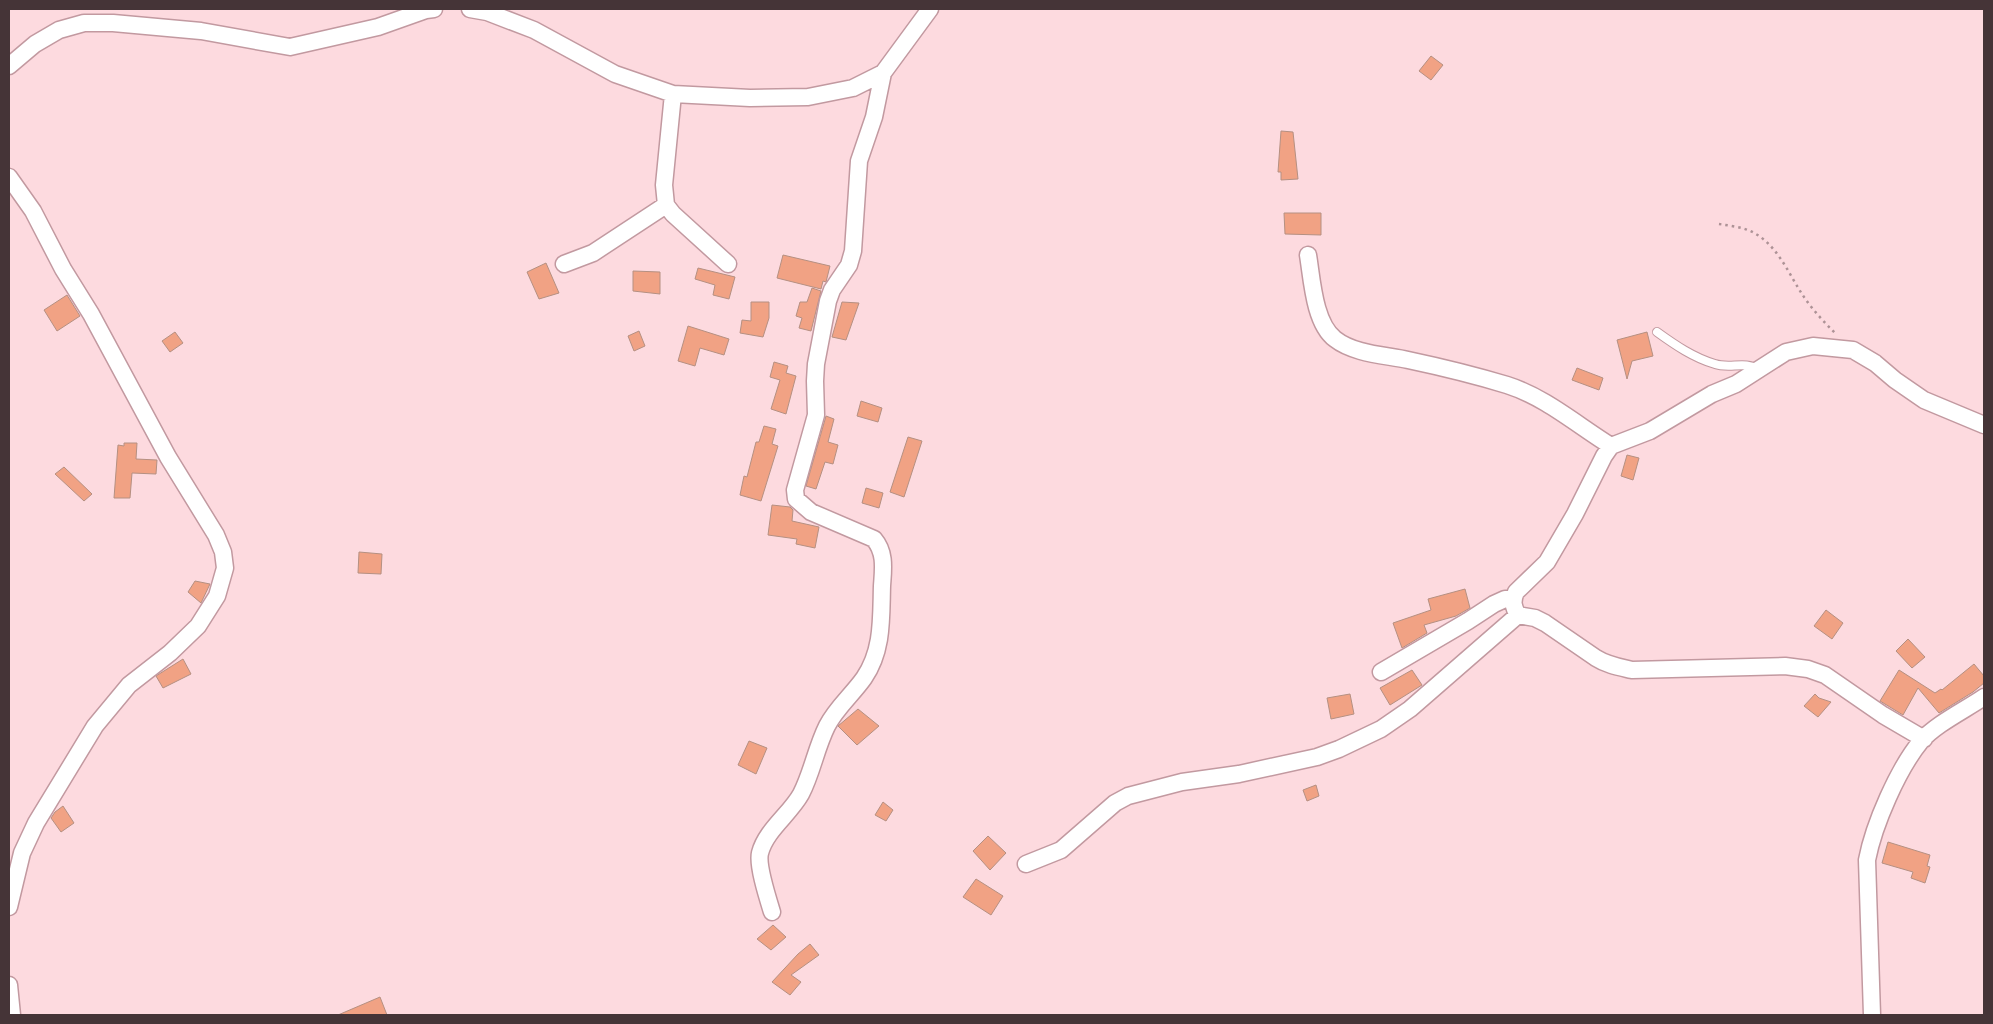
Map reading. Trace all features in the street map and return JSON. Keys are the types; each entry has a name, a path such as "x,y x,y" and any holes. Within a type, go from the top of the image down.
{"street":[{"path":"9,66 35,44 59,30 84,23 113,23 201,31 290,47 378,27 434,9"},
{"path":"470,9 487,12 534,30 615,74 673,94 750,98 808,97 853,88 883,73"},
{"path":"772,912 764,885 759,857 760,850 773,829 801,794 826,729 872,663 880,634 883,562 879,545 874,539 812,512 796,499 795,490 816,415 815,381 823,322 832,290 849,265 853,251 859,162 874,117 883,73 930,9"},
{"path":"673,94 664,185 666,205 673,214 728,264"},
{"path":"9,177 33,211 63,269 91,314 168,457 216,535 223,552 225,568 217,596 198,626 170,653 129,685 95,726 36,823 22,853 9,907"},
{"path":"564,264 593,253 666,205"},
{"path":"1308,254 1316,306 1328,330 1339,342 1366,351 1465,373 1518,389 1542,401 1611,446"},
{"path":"1924,738 1883,714 1831,678 1808,669 1784,666 1632,670 1604,663 1545,623 1534,618 1518,615 1514,608 1513,599 1525,582 1534,576 1547,562 1611,446 1650,431 1712,394 1736,384 1786,352 1813,346 1853,350 1875,363 1895,380 1924,400 1984,425"},
{"path":"1381,672 1468,622 1494,604 1505,599 1513,599"},
{"path":"1026,864 1061,850 1115,803 1128,796 1182,782 1238,774 1317,756 1339,749 1381,729 1410,709 1518,615"},
{"path":"1872,1015 1867,860 1872,839 1883,810 1910,759 1924,738 1953,716 1984,697"},
{"path":"9,985 12,1015"}],"lane":[{"path":"1657,332 1684,350 1706,361 1724,366 1750,366 1758,370"}],"path":[{"path":"1719,224 1755,233 1769,244 1786,267 1803,296 1848,349"}],"building":[{"path":"1431,56 1443,65 1431,80 1419,71"},
{"path":"1281,131 1293,132 1298,179 1281,180 1281,172 1278,172"},
{"path":"1284,213 1321,213 1321,235 1285,234"},
{"path":"783,255 830,266 826,282 823,281 821,289 777,278"},
{"path":"546,263 559,293 539,299 527,272"},
{"path":"698,268 735,277 729,299 713,295 715,285 695,279"},
{"path":"633,271 660,272 660,294 633,291"},
{"path":"812,288 821,291 811,331 799,328 802,318 796,316 800,302 807,302"},
{"path":"67,295 80,316 57,331 44,310"},
{"path":"751,302 769,302 769,318 763,337 740,333 742,320 751,321"},
{"path":"842,302 859,303 846,340 832,337"},
{"path":"688,326 729,339 724,355 700,348 695,366 678,361"},
{"path":"639,331 645,346 634,351 628,336"},
{"path":"175,332 183,343 170,352 162,341"},
{"path":"1647,332 1653,356 1632,361 1627,379 1617,340"},
{"path":"774,362 788,366 786,373 796,376 786,414 771,409 780,380 770,377"},
{"path":"1577,368 1603,378 1599,390 1572,380"},
{"path":"861,401 882,408 878,422 857,416"},
{"path":"826,416 834,419 828,442 838,445 833,464 825,462 816,489 806,486"},
{"path":"764,426 776,429 772,444 778,446 761,501 740,495 744,476 747,477 756,442 759,442"},
{"path":"908,437 922,441 904,497 890,492"},
{"path":"124,443 137,443 136,459 157,460 156,474 132,473 130,498 114,498 118,445 124,446"},
{"path":"1627,455 1639,458 1633,480 1621,476"},
{"path":"64,467 92,494 84,501 55,474"},
{"path":"866,488 883,493 879,508 862,503"},
{"path":"772,505 790,507 793,510 792,521 819,527 815,548 796,544 797,539 768,535"},
{"path":"359,552 382,554 381,574 358,573"},
{"path":"195,581 210,584 201,603 188,592"},
{"path":"1465,589 1470,608 1456,616 1424,625 1427,633 1402,648 1393,623 1431,610 1428,599"},
{"path":"1826,610 1843,623 1832,639 1814,626"},
{"path":"1908,639 1925,657 1912,668 1896,651"},
{"path":"183,659 191,674 163,688 156,676"},
{"path":"1974,664 1984,676 1984,683 1939,713 1918,688 1903,715 1880,701 1899,670 1935,693 1942,690"},
{"path":"1412,670 1422,685 1390,705 1380,688"},
{"path":"1350,694 1354,714 1331,719 1327,698"},
{"path":"1815,694 1819,698 1831,702 1818,717 1804,706"},
{"path":"858,709 879,726 857,745 838,726"},
{"path":"749,741 767,748 756,774 738,765"},
{"path":"1316,785 1319,796 1307,801 1303,790"},
{"path":"883,802 893,810 886,821 875,815"},
{"path":"63,806 74,823 61,832 51,818"},
{"path":"988,836 1006,853 990,870 973,851"},
{"path":"1888,842 1930,855 1927,866 1930,867 1925,883 1911,878 1913,872 1882,863"},
{"path":"976,879 1003,896 991,915 963,897"},
{"path":"773,925 786,937 771,950 757,939"},
{"path":"810,944 819,955 791,975 801,982 790,995 772,982"},
{"path":"380,997 387,1015 338,1015"}]}
